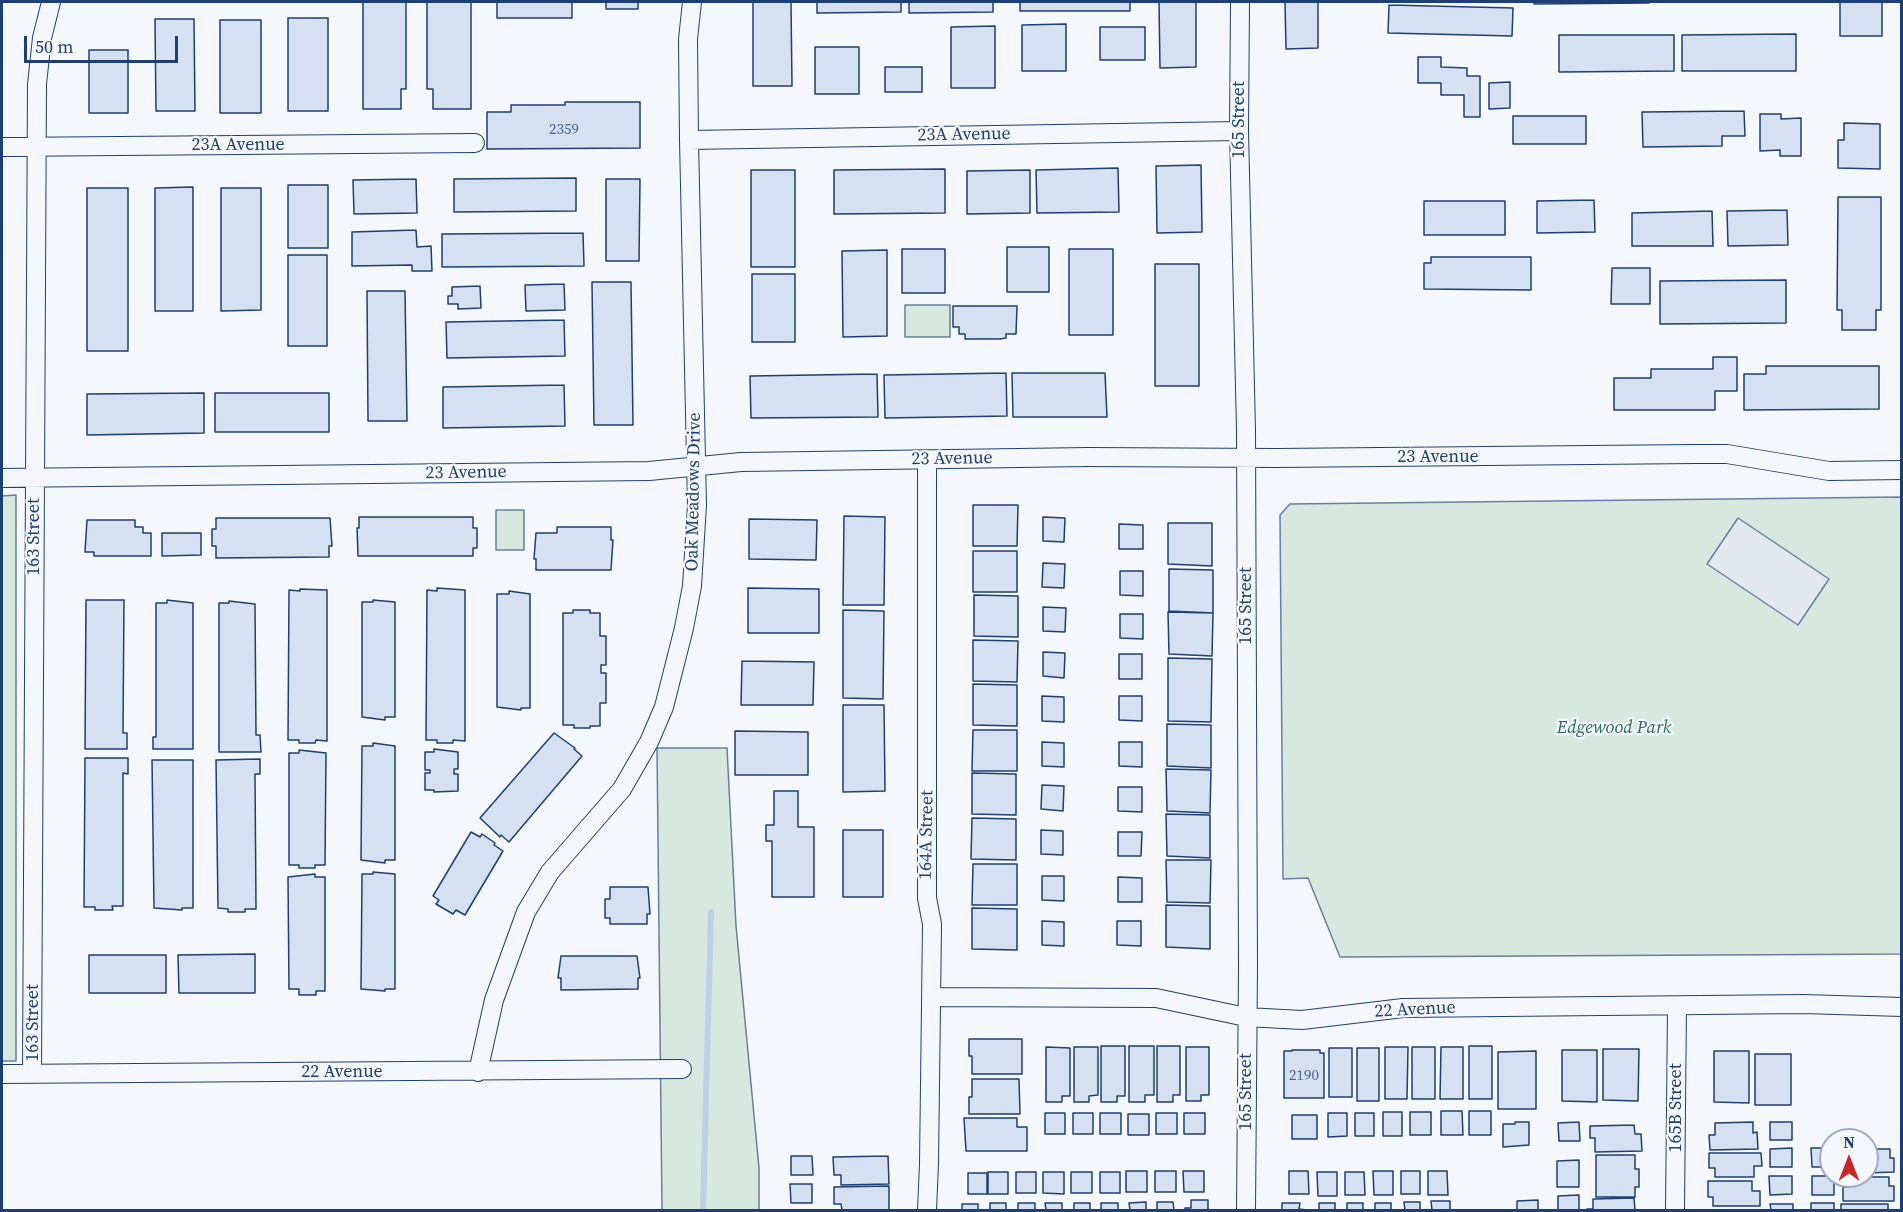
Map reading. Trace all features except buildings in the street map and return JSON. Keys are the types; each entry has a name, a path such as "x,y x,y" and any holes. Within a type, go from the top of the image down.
{"street":[{"name":"163 Street","path":"32,1073 37,84 42,38 51,2"},
{"name":"Oak Meadows Drive","path":"478,1072 494,1000 526,912 550,872 622,789 649,742 664,707 692,586 697,505 689,140 688,39 692,2"},
{"name":"165 Street","path":"1240,2 1239,131 1246,458 1248,955 1246,1210"},
{"name":"23A Avenue","path":"689,140 1239,131"},
{"name":"23A Avenue","path":"2,147 475,143"},
{"name":"23 Avenue","path":"2,478 649,471 741,462 1088,457 1726,454 1830,471 1902,470"},
{"name":"164A Street","path":"927,460 927,898 932,924 927,1210"},
{"name":"22 Avenue","path":"931,997 1156,998 1246,1017 1302,1020 1402,1008 1803,1005 1902,1007"},
{"name":"165B Street","path":"1676,1210 1677,1006"},
{"name":"22 Avenue","path":"2,1074 682,1069"}],"green space":[{"path":"905,305 950,305 950,337 905,337"},
{"path":"16,495 16,1061 2,1061 2,496"},
{"name":"Edgewood Park","path":"1901,497 1901,954 1340,957 1308,878 1283,879 1280,515 1290,504"},
{"path":"496,510 524,510 524,550 496,550"},
{"path":"657,748 727,748 736,926 759,1168 759,1210 662,1210"}],"shaded area":[{"path":"1738,518 1829,579 1798,625 1707,564"}],"waterway":[{"path":"703,1210 711,912"}]}
